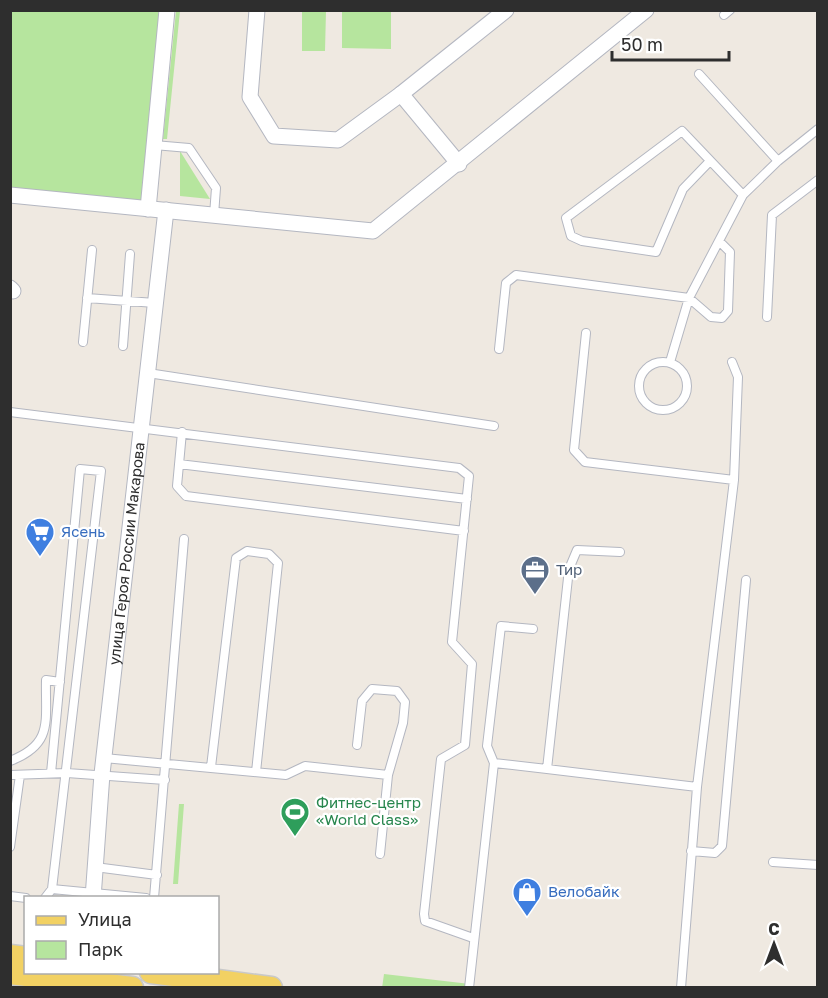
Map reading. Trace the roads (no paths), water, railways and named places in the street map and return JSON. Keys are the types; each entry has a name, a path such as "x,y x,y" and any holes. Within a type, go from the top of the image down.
{"main road":[{"path":"10,973 132,987"},
{"path":"167,974 271,987"}],"street":[{"path":"148,208 167,10"},
{"path":"257,10 250,97 274,136 338,140 401,94 506,10"},
{"path":"10,195 373,231 459,164 646,10"},
{"path":"401,94 459,164"},
{"name":"улица Героя России Макарова","path":"93,895 102,774 166,210"}],"lane":[{"path":"699,74 778,161"},
{"path":"670,362 689,298 742,195 778,161 818,129"},
{"path":"710,161 683,189 656,252 582,242 571,236 566,219 682,131 742,195"},
{"path":"154,145 189,148 216,188 214,215"},
{"path":"767,317 772,215 818,180"},
{"path":"500,349 506,283 516,275 689,298 711,317 722,318 728,311 730,252 718,242"},
{"path":"83,342 92,250"},
{"path":"123,346 130,254"},
{"path":"87,298 155,303"},
{"path":"586,333 574,450 585,462 734,480"},
{"path":"670,362 687,376 687,396 675,408 656,410 641,398 639,380 651,364 670,362"},
{"path":"681,987 697,787 734,480 738,377 732,362"},
{"path":"148,373 494,426"},
{"path":"10,412 459,468 470,476 452,642 472,664 465,745 441,759 424,914 425,921 474,939"},
{"path":"182,432 177,486 186,496 464,531"},
{"path":"179,464 467,499"},
{"path":"46,896 52,889 101,471 80,469 51,773"},
{"path":"154,896 184,539"},
{"path":"547,769 569,569 577,550 620,552"},
{"path":"212,768 236,558 247,551 269,554 278,563 256,772"},
{"path":"691,851 715,853 722,846 746,580"},
{"path":"469,987 494,763 487,746 501,626 533,629"},
{"path":"10,760 28,754 45,736 46,680 60,682"},
{"path":"357,745 362,700 372,689 397,691 405,702 403,723 388,775 380,854"},
{"path":"104,758 286,775 304,766 388,775"},
{"path":"494,763 697,787"},
{"path":"10,775 102,774 165,780"},
{"path":"10,847 20,775"},
{"path":"773,862 818,865"},
{"path":"95,867 157,875"},
{"path":"52,889 120,896"}],"place":[{"name":"Ясень","path":"40,558"},
{"name":"Тир","path":"535,596"},
{"name":"Фитнес-центр «World Class»","path":"295,838"},
{"name":"Велобайк","path":"527,918"}]}
